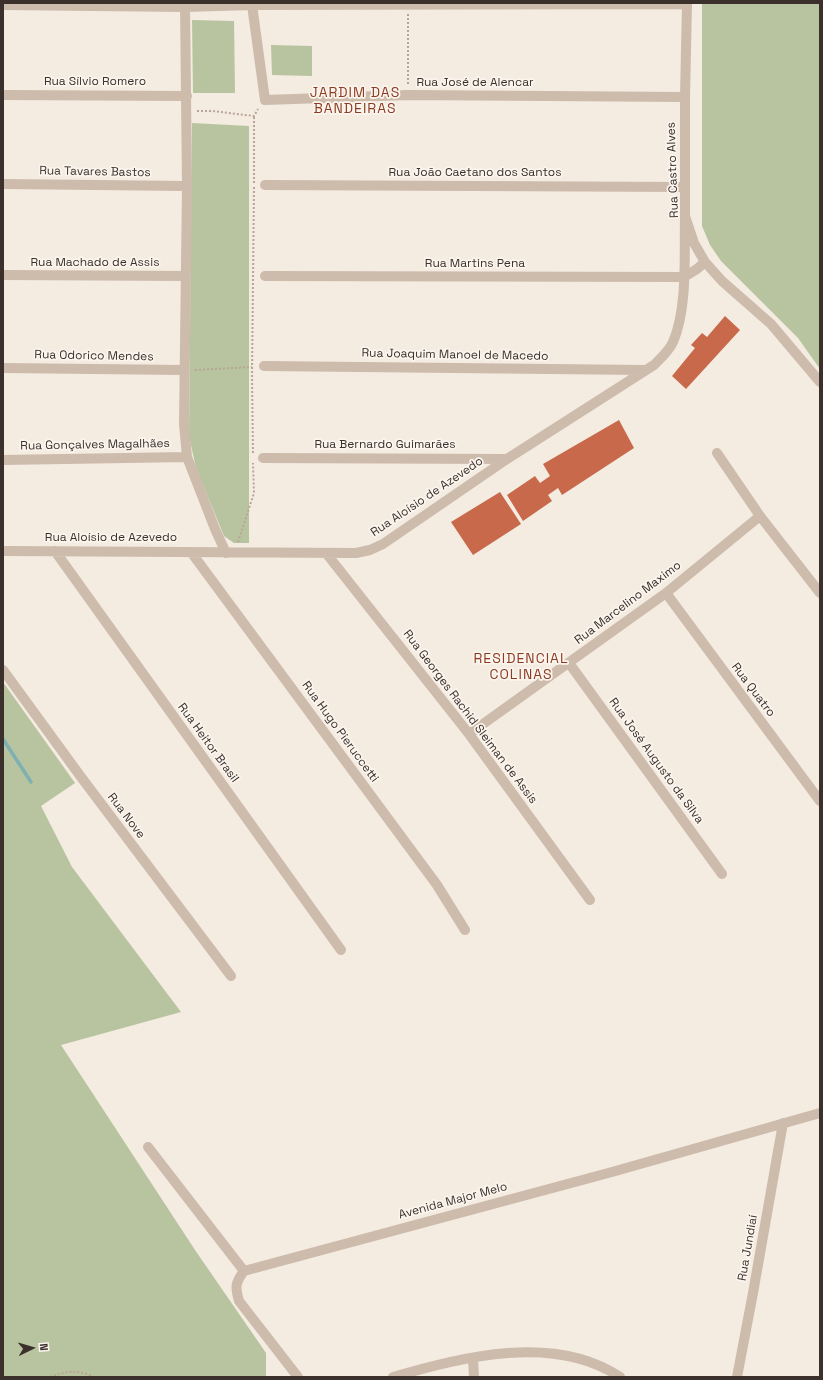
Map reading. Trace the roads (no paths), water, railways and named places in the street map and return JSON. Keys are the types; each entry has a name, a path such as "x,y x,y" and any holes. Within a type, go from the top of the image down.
{"street":[{"path":"3,6 687,4"},
{"name":"Rua Castro Alves","path":"687,4 685,216 694,243 705,262 722,282 771,324 820,382"},
{"path":"185,5 187,186 184,424 187,457 212,522 230,553"},
{"name":"Rua José de Alencar","path":"252,5 265,100 408,95 685,97"},
{"name":"Rua Sílvio Romero","path":"3,95 187,96"},
{"name":"Rua Tavares Bastos","path":"3,184 187,186"},
{"name":"Rua João Caetano dos Santos","path":"265,185 685,187"},
{"name":"Rua Aloísio de Azevedo","path":"3,551 356,553 370,550 383,544 507,459 645,370 654,366 666,354 679,326 682,310 685,216"},
{"path":"684,277 705,262"},
{"name":"Rua Machado de Assis","path":"3,275 186,276"},
{"name":"Rua Martins Pena","path":"265,276 684,277"},
{"name":"Rua Joaquim Manoel de Macedo","path":"264,366 645,370"},
{"name":"Rua Odorico Mendes","path":"3,368 184,370"},
{"path":"717,453 760,516 820,592"},
{"name":"Rua Gonçalves Magalhães","path":"3,460 187,457"},
{"name":"Rua Bernardo Guimarães","path":"256,458 507,459"},
{"name":"Rua Marcelino Maximo","path":"469,734 666,593 760,516"},
{"name":"Rua Heitor Brasil","path":"55,551 341,950"},
{"name":"Rua Hugo Pieruccetti","path":"191,552 437,885 465,930"},
{"name":"Rua Georges Rachid Sleiman de Assis","path":"326,553 469,734 590,900"},
{"name":"Rua Quatro","path":"666,593 820,802"},
{"name":"Rua José Augusto da Silva","path":"570,663 722,874"},
{"name":"Rua Nove","path":"3,670 231,976"},
{"name":"Avenida Major Melo","path":"244,1271 612,1172 820,1113"},
{"name":"Rua Jundiaí","path":"737,1377 783,1123"},
{"path":"148,1148 244,1271 237,1282 236,1291 239,1301 298,1377"},
{"path":"393,1377 473,1358 511,1352 540,1352 569,1357 593,1364 620,1377"},
{"path":"473,1358 474,1377"}],"waterway":[{"path":"3,739 31,782"}],"district":[{"name":"JARDIM DAS BANDEIRAS","path":"355,102"},
{"name":"RESIDENCIAL COLINAS","path":"521,668"}]}
